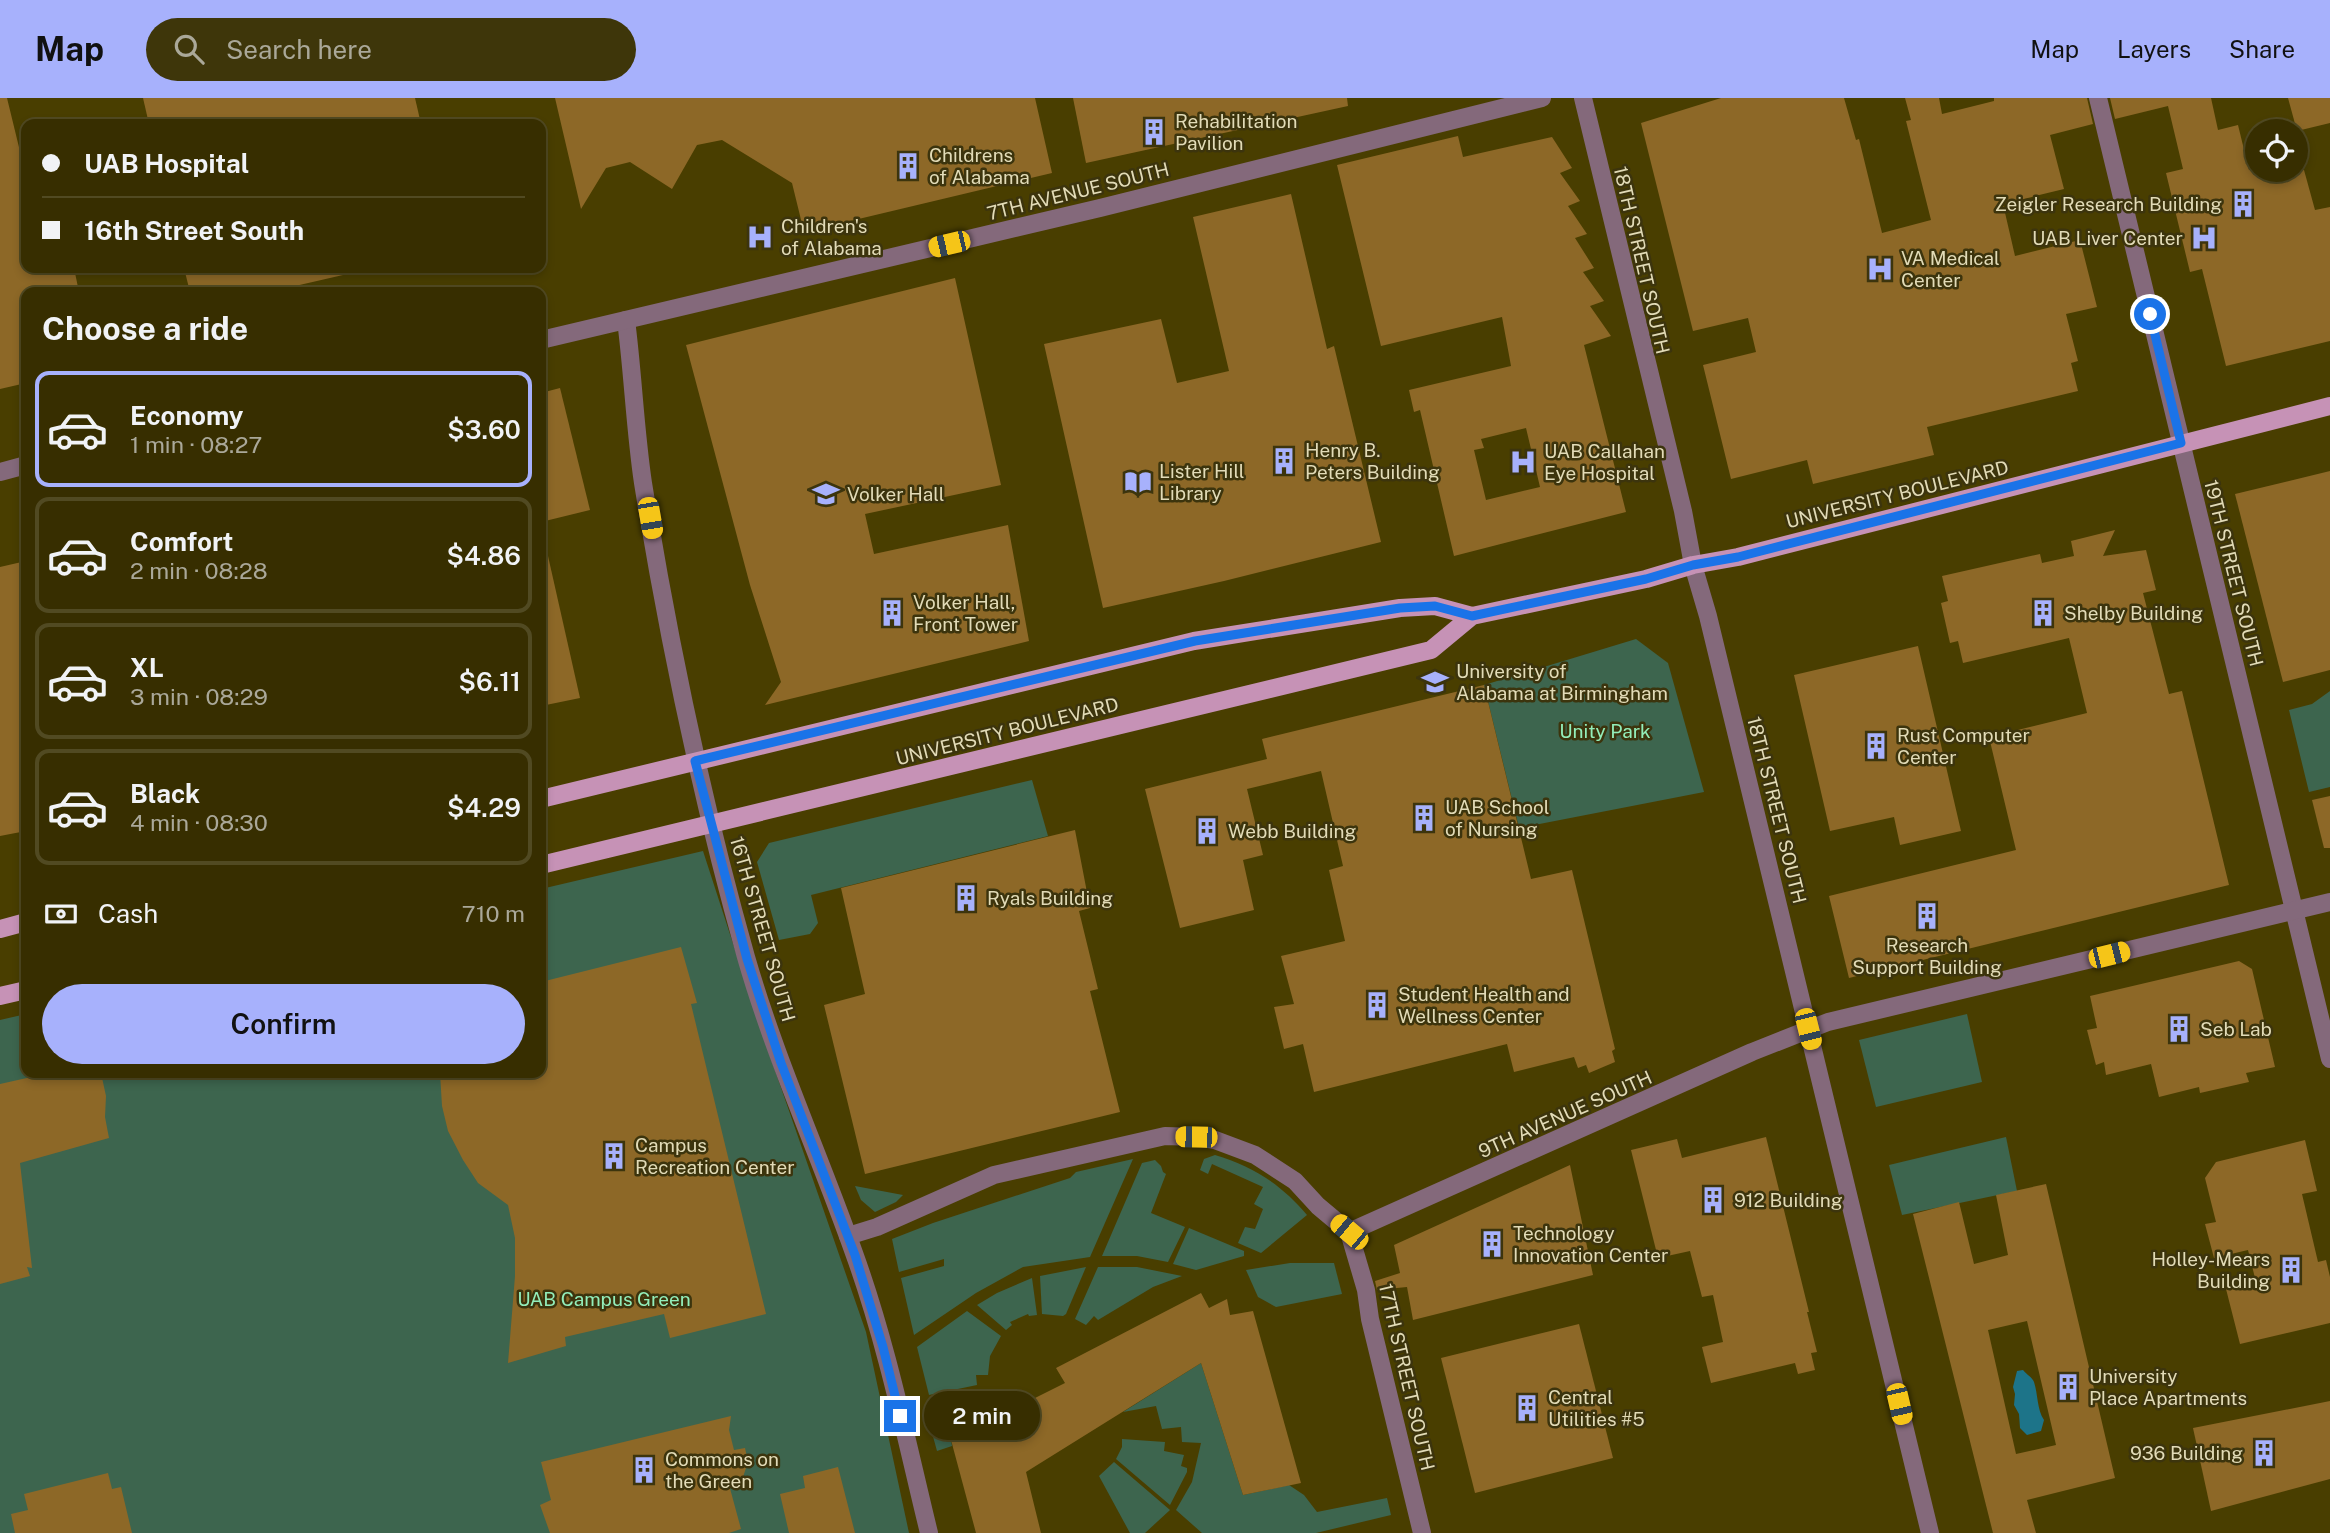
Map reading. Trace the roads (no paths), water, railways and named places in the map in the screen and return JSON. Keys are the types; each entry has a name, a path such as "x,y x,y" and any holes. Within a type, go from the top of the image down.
{"main road":[{"name":"UNIVERSITY BOULEVARD","path":"546,798 1195,641 1400,608 1435,606 1472,616 1646,579 2330,406"},
{"name":"UNIVERSITY BOULEVARD","path":"546,864 1431,650 1472,616"},
{"path":"0,929 21,923"},
{"path":"0,996 21,991"}],"street":[{"name":"7TH AVENUE SOUTH","path":"546,339 1080,213 1542,98"},
{"name":"18TH STREET SOUTH","path":"1583,98 1683,511 1693,565 1712,629 1930,1533"},
{"name":"19TH STREET SOUTH","path":"2098,98 2330,1059"},
{"name":"16TH STREET SOUTH","path":"626,320 643,480 695,761 747,959 781,1063 848,1236 889,1369 929,1533"},
{"path":"0,471 21,466"},
{"name":"9TH AVENUE SOUTH","path":"1349,1232 1828,1022 2330,902"},
{"path":"848,1236 877,1227 994,1175 1165,1136 1215,1140 1255,1155 1295,1181 1318,1206 1349,1232"},
{"name":"17TH STREET SOUTH","path":"1349,1232 1366,1290 1370,1319 1422,1533"}],"water":[{"path":"2023,1370 2034,1382 2044,1420 2041,1431 2027,1435 2020,1428 2019,1414 2014,1405 2013,1387 2017,1371"}],"place":[{"name":"Rehabilitation Pavilion","path":"1154,132"},
{"name":"Childrens of Alabama","path":"908,166"},
{"name":"Zeigler Research Building","path":"2243,204"},
{"name":"Children's of Alabama","path":"760,237"},
{"name":"UAB Liver Center","path":"2204,238"},
{"name":"VA Medical Center","path":"1880,269"},
{"name":"Henry B. Peters Building","path":"1284,461"},
{"name":"UAB Callahan Eye Hospital","path":"1523,462"},
{"name":"Lister Hill Library","path":"1138,482"},
{"name":"Volker Hall","path":"826,494"},
{"name":"Volker Hall, Front Tower","path":"892,613"},
{"name":"Shelby Building","path":"2043,613"},
{"name":"University of Alabama at Birmingham","path":"1435,682"},
{"name":"Rust Computer Center","path":"1876,746"},
{"name":"UAB School of Nursing","path":"1424,818"},
{"name":"Webb Building","path":"1207,831"},
{"name":"Ryals Building","path":"966,898"},
{"name":"Research Support Building","path":"1927,916"},
{"name":"Student Health and Wellness Center","path":"1377,1005"},
{"name":"Seb Lab","path":"2179,1029"},
{"name":"Campus Recreation Center","path":"614,1156"},
{"name":"912 Building","path":"1713,1200"},
{"name":"Technology Innovation Center","path":"1492,1244"},
{"name":"Holley-Mears Building","path":"2291,1270"},
{"name":"University Place Apartments","path":"2068,1387"},
{"name":"Central Utilities #5","path":"1527,1408"},
{"name":"936 Building","path":"2264,1453"},
{"name":"Commons on the Green","path":"644,1470"}],"park label":[{"name":"Unity Park","path":"1605,731"},
{"name":"UAB Campus Green","path":"604,1299"}]}
